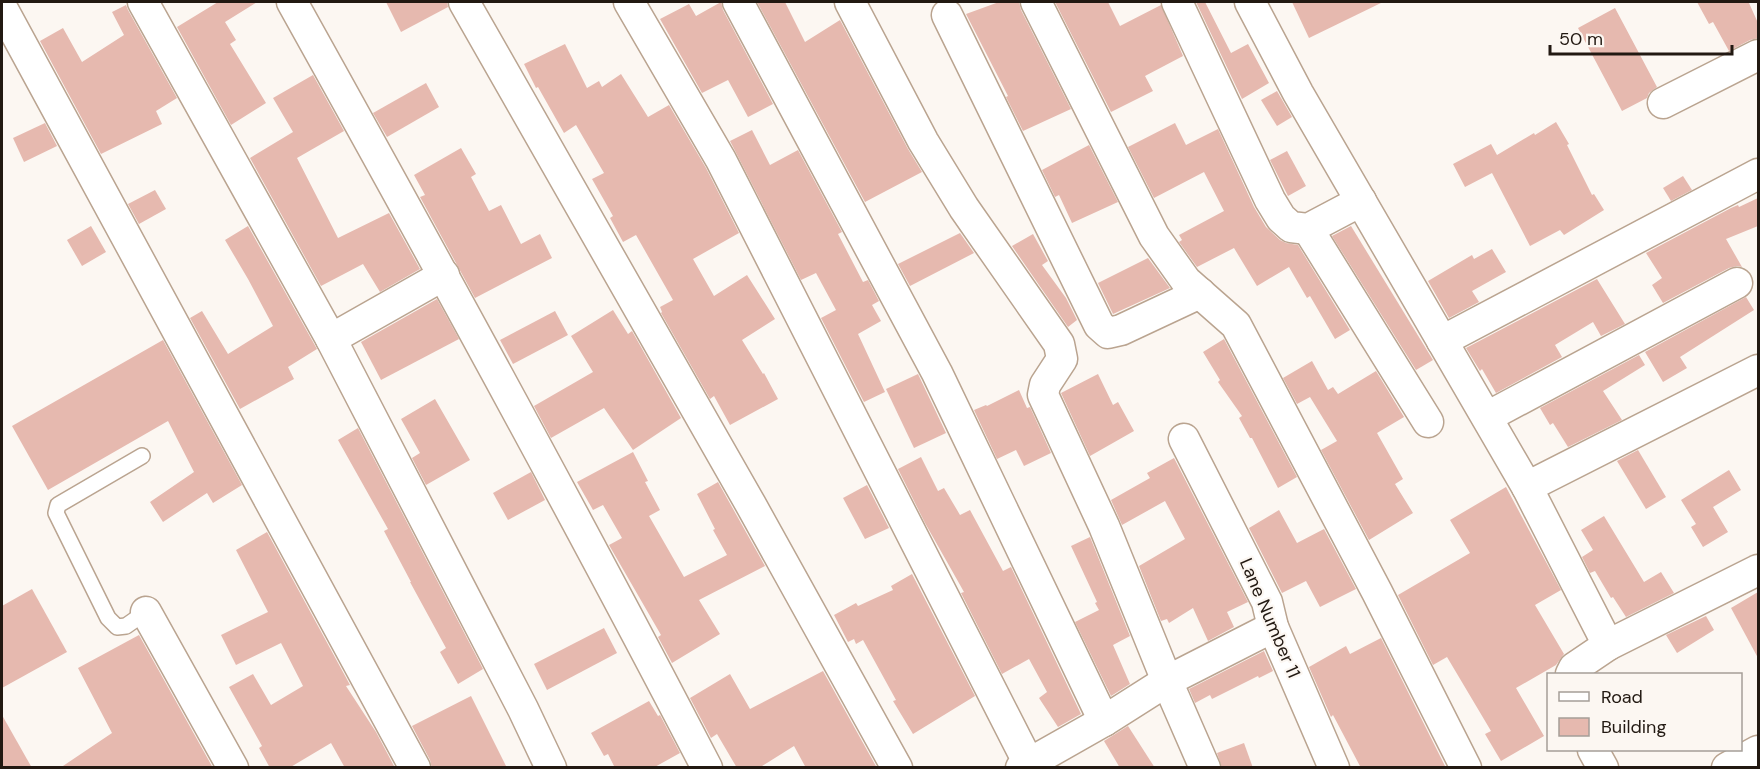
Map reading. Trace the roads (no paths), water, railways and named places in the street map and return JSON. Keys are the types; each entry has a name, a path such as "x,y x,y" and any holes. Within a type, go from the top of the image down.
{"street":[{"path":"143,2 331,339 518,699 551,768"},
{"path":"292,2 444,275 708,768"},
{"path":"464,2 751,505 897,768"},
{"path":"629,2 721,160 1026,766 1167,681 1273,627"},
{"path":"738,2 937,373 1104,721"},
{"path":"850,2 923,141 963,208 1059,344 1062,359"},
{"path":"1036,2 1154,236 1186,281 1236,325 1377,592 1466,768"},
{"path":"1177,2 1281,218 1291,227 1308,230 1361,201"},
{"path":"1250,2 1298,93 1527,487 1608,645"},
{"path":"2,8 415,768"},
{"path":"947,15 1099,325 1108,333 1121,330 1200,293"},
{"path":"1663,103 1758,56"},
{"path":"1442,341 1758,174"},
{"path":"1308,230 1428,422"},
{"path":"331,339 444,275"},
{"path":"1487,417 1737,283"},
{"path":"1074,328 1062,359 1045,385 1043,395 1104,526 1205,768"},
{"path":"1527,487 1758,370"},
{"name":"Lane Number 11","path":"1184,439 1267,602 1273,627 1334,768"},
{"path":"1572,673 1574,668 1608,645 1758,570"},
{"path":"146,612 233,768"},
{"path":"1594,751 1603,768"},
{"path":"1727,768 1758,751"}],"lane":[{"path":"142,456 58,505 56,513 108,618 117,627 126,626 146,612"}]}
